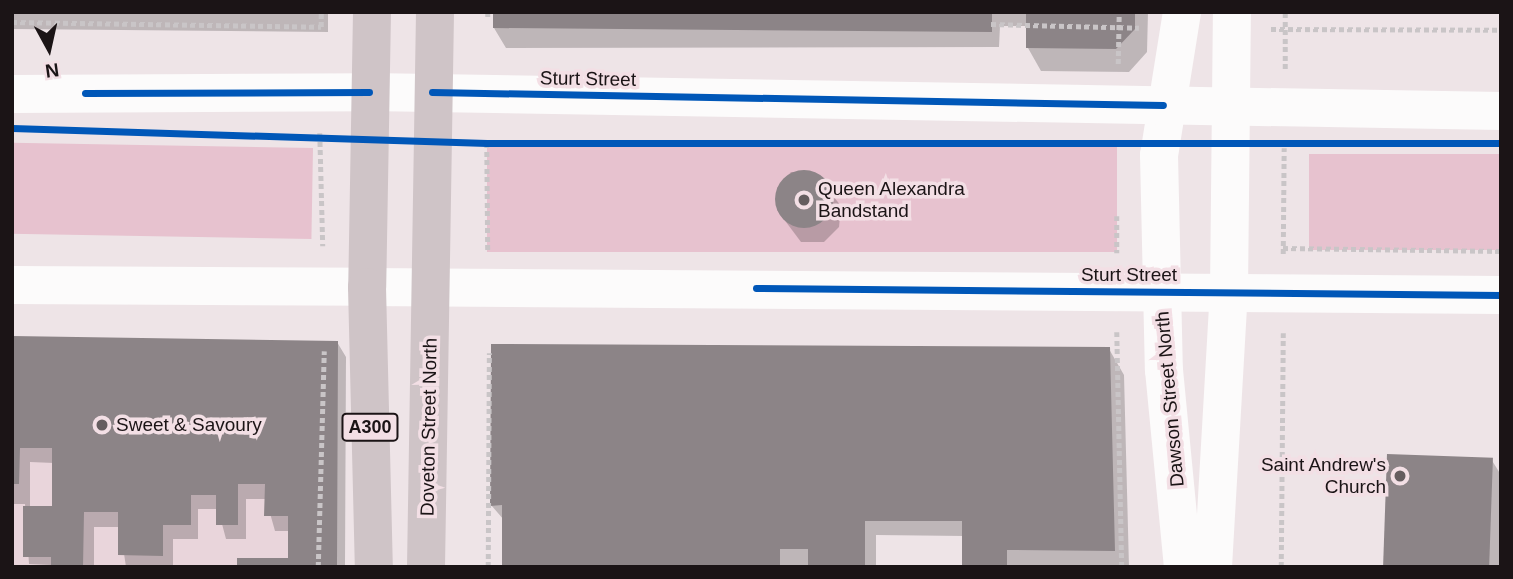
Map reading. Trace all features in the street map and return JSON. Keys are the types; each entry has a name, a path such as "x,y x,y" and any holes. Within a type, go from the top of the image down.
{"highway":[{"name":"A300","path":"372,12 367,287 374,567"},
{"name":"A300","path":"431,288 431,141 435,12"},
{"name":"Doveton Street North","path":"426,567 431,288"}],"main road":[{"name":"Dawson Street North","path":"1181,20 1163,106 1160,290 1183,567"},
{"name":"Dawson Street North","path":"1213,567 1229,291 1232,20"},
{"name":"Sturt Street","path":"12,94 432,92 1163,106 1229,125 1501,111"},
{"name":"Sturt Street","path":"12,285 1160,290 1501,295"}],"path":[{"path":"12,22 321,27 321,12"},
{"path":"991,24 1181,20"},
{"path":"1232,20 1501,30"},
{"path":"1229,125 1298,141"},
{"path":"306,133 368,139"},
{"path":"320,133 323,248"},
{"path":"431,141 501,143"},
{"path":"487,143 488,252"},
{"path":"1283,248 1501,251"},
{"path":"318,567 324,351"},
{"path":"488,567 489,353"},
{"path":"1117,369 1122,567"},
{"path":"1281,567 1283,371"}],"shaded area":[{"path":"12,143 313,148 311,239 12,234"},
{"path":"487,143 1117,143 1117,252 487,252"},
{"path":"1309,154 1501,154 1501,250 1309,250"},
{"path":"12,359 327,364 323,567 12,567"}],"building":[{"path":"493,12 992,12 992,32 493,28"},
{"path":"1026,12 1135,12 1135,29 1116,49 1026,48"},
{"name":"Queen Alexandra Bandstand","path":"798,170 810,170 825,178 833,193 833,205 825,220 810,228 798,228 783,220 775,205 775,193 783,178"},
{"path":"12,336 338,341 337,567 237,567 237,558 288,558 288,516 264,516 265,484 238,484 238,525 216,525 216,495 191,495 191,525 163,525 163,556 118,555 118,512 84,512 83,567 51,567 51,557 23,557 23,506 52,506 52,448 20,448 19,484 12,484"},
{"path":"491,344 1110,347 1115,551 1007,550 1007,567 962,567 962,521 865,521 865,567 808,567 808,549 780,549 780,567 502,567 502,505 490,506"},
{"path":"1387,454 1493,458 1489,567 1383,567"}],"cycle path":[{"path":"85,93 369,92"},
{"path":"432,92 1163,105"},
{"path":"12,128 487,143 1501,143"},
{"path":"756,288 1501,295"}],"place":[{"name":"Queen Alexandra Bandstand","path":"804,200"},
{"name":"Sweet & Savoury","path":"102,425"},
{"name":"Saint Andrew's Church","path":"1400,476"}]}
